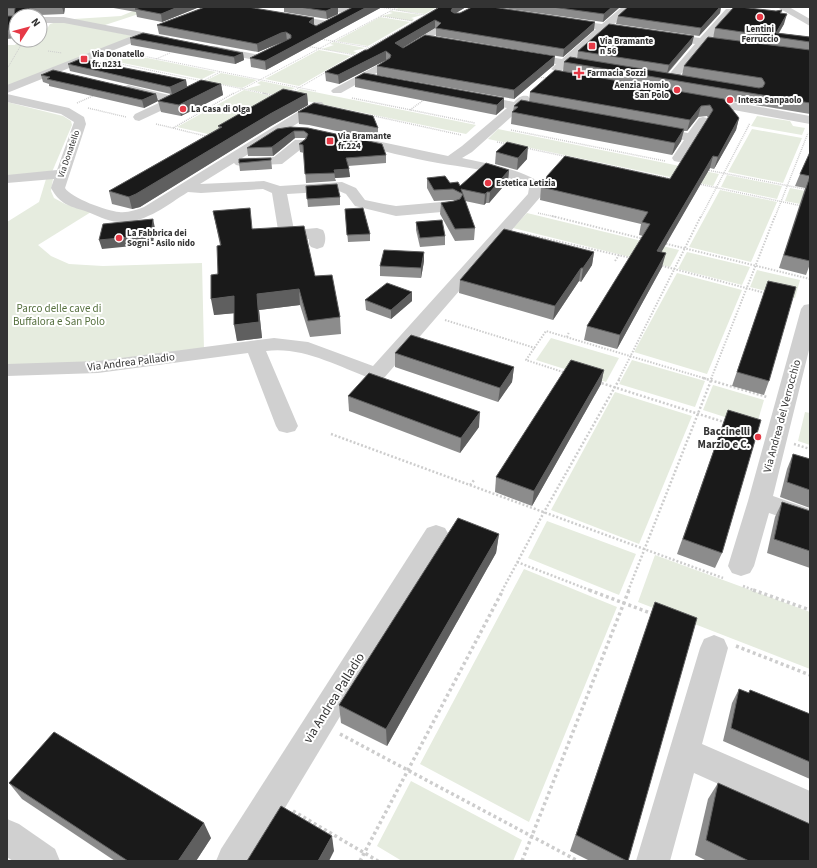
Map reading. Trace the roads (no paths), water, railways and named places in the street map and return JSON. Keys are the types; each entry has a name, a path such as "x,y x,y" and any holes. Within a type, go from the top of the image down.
{"street":[{"path":"228,7 328,24"},
{"path":"255,12 274,7"},
{"path":"565,78 548,77 628,7"},
{"path":"782,7 810,23"},
{"path":"672,79 702,42 733,11 716,9"},
{"path":"306,35 352,12 348,10 339,10"},
{"path":"48,20 64,20 176,42"},
{"path":"553,20 740,47"},
{"path":"7,89 161,28"},
{"path":"402,52 440,28"},
{"path":"423,39 438,42"},
{"path":"231,72 286,45"},
{"path":"202,47 260,58"},
{"path":"519,55 603,68"},
{"path":"337,91 384,64"},
{"path":"52,72 73,77"},
{"path":"362,77 384,81"},
{"path":"656,77 687,82"},
{"path":"139,117 207,82"},
{"path":"115,86 174,100"},
{"path":"340,137 438,159 452,159 468,149 531,92"},
{"path":"465,96 554,113"},
{"name":"Via Donatello","path":"7,98 65,111 80,120 80,124 58,188 62,195 70,201 118,217 134,216 149,210 186,187"},
{"path":"688,99 810,120"},
{"path":"186,187 318,105"},
{"path":"674,160 692,138 703,121"},
{"path":"273,133 291,129 304,130"},
{"path":"646,130 692,138"},
{"path":"230,160 242,162 276,161 300,144"},
{"name":"Via Andrea Palladio","path":"7,370 98,367 274,344 301,346 377,374 535,194 537,187 532,182 516,176 452,159"},
{"path":"7,179 62,174"},
{"path":"186,187 201,189 264,185 279,190 342,186 351,191 360,203 384,209 396,211 453,206"},
{"path":"279,190 287,236 317,233 317,244"},
{"name":"Via Andrea del Verrocchio","path":"735,577 760,501 810,309"},
{"path":"255,347 287,426"},
{"path":"760,501 810,518"},
{"name":"via Andrea Palladio","path":"233,861 436,535"},
{"path":"653,861 684,752 723,646"},
{"path":"684,752 810,808"},
{"path":"7,836 42,861"}],"place":[{"name":"Lentini Ferruccio","path":"760,17"},
{"name":"Via Bramante n 56","path":"592,46"},
{"name":"Via Donatello fr. n231","path":"84,59"},
{"name":"Farmacia Sozzi","path":"579,73"},
{"name":"Aenzia Homio San Polo","path":"677,90"},
{"name":"Intesa Sanpaolo","path":"730,100"},
{"name":"La Casa di Olga","path":"183,109"},
{"name":"Via Bramante fr.224","path":"330,141"},
{"name":"Estetica Letizia","path":"488,183"},
{"name":"La Fabbrica dei Sogni - Asilo nido","path":"119,238"},
{"name":"Baccinelli Marzio e C.","path":"758,437"}],"park label":[{"name":"Parco delle cave di Buffalora e San Polo","path":"59,314"}]}
